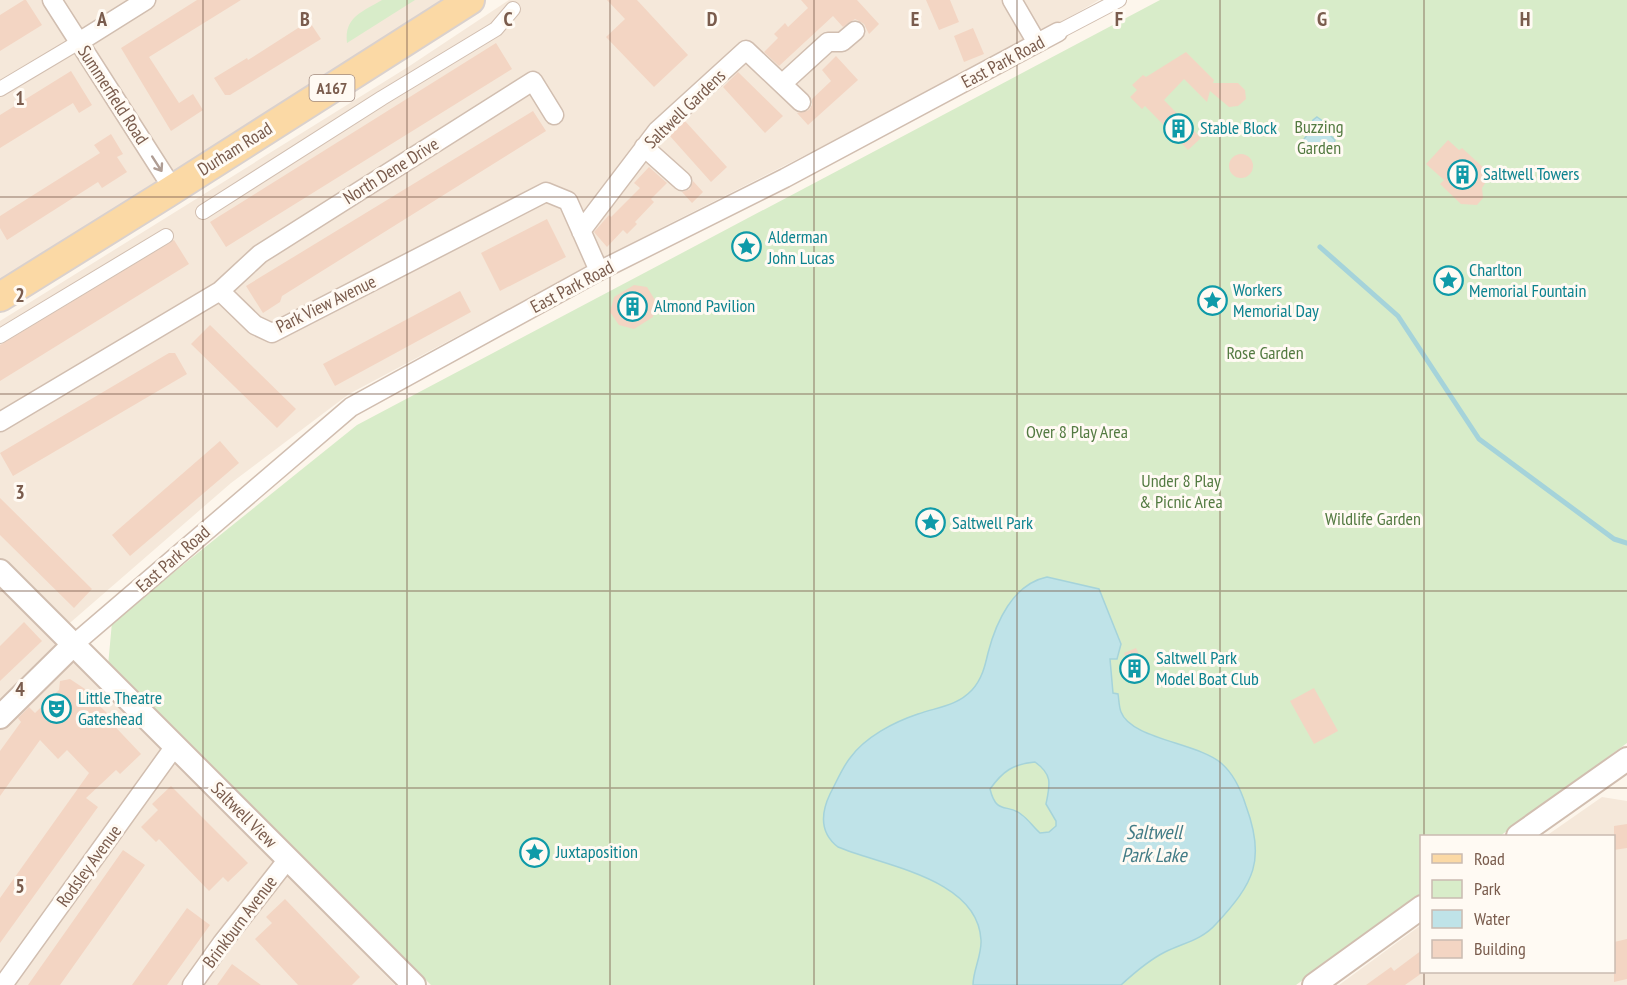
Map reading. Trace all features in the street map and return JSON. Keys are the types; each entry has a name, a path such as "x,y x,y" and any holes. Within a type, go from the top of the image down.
{"main road":[{"name":"Durham Road","path":"0,297 470,0"}],"street":[{"name":"Summerfield Road","path":"52,0 173,189"},
{"path":"0,89 146,0"},
{"path":"1012,0 1037,43"},
{"name":"East Park Road","path":"73,645 351,407 599,271 785,178 1119,0"},
{"path":"203,212 382,98 496,29 513,9"},
{"path":"783,83 828,42 842,42 855,31"},
{"name":"Saltwell Gardens","path":"581,231 657,131 746,50 801,102"},
{"name":"North Dene Drive","path":"220,291 260,254 533,81 554,115"},
{"path":"644,147 682,181"},
{"name":"Park View Avenue","path":"220,291 255,325 272,333 546,192 568,201 599,271"},
{"path":"0,336 166,236"},
{"path":"0,422 220,291"},
{"name":"Saltwell View","path":"0,571 288,859 401,980"},
{"path":"0,717 73,645"},
{"name":"Rodsley Avenue","path":"3,985 175,746"},
{"path":"1521,835 1627,759"},
{"path":"1605,774 1627,782"},
{"name":"Brinkburn Avenue","path":"192,985 288,859"},
{"path":"1322,983 1420,909"}],"shaded area":[{"path":"0,0 441,0 152,189 0,282"},
{"path":"509,0 1099,0 1017,48 661,228 349,394 231,483 56,635 395,985 0,985 0,321 408,67"},
{"path":"1602,797 1627,801 1627,985 1339,985 1420,926 1420,973 1615,973 1615,835 1547,835"}],"green space":[{"path":"382,0 415,0 347,43 348,27 351,21 361,12"},
{"name":"Saltwell Park","path":"1160,0 1627,0 1627,743 1501,835 1420,835 1420,895 1296,985 431,985 108,666 112,622 357,425"}],"water":[{"path":"1317,117 1327,124 1330,135 1335,140 1333,147 1316,151 1298,147 1308,134 1313,120"},
{"name":"Saltwell Park Lake","path":"1047,577 1099,589 1121,644 1117,659 1110,659 1113,693 1118,694 1121,712 1127,721 1138,729 1197,750 1221,763 1236,783 1252,825 1255,841 1253,870 1240,896 1205,934 1159,955 1121,985 973,985 981,940 976,919 964,902 946,888 925,877 838,847 825,830 824,809 842,771 856,750 890,726 909,717 954,703 972,690 983,672 991,641 1001,617 1016,596 1035,581","holes":["1035,762 1049,780 1046,804 1056,821 1056,826 1049,832 1040,833 1017,811 996,803 990,789 999,777 1015,767"]}],"building":[{"path":"24,0 42,25 0,51 0,15"},
{"path":"197,0 241,0 149,57 179,103 193,94 203,110 171,131 121,48"},
{"path":"607,0 637,0 688,55 654,87 606,37 625,19"},
{"path":"801,0 857,0 879,24 869,34 864,24 855,19 843,27 833,16 779,66 764,52 778,38 774,34 785,23 788,27 808,8"},
{"path":"926,0 950,0 959,22 939,30"},
{"path":"309,21 321,39 230,95 225,95 214,78 247,58 248,60"},
{"path":"973,28 984,54 964,62 954,36"},
{"path":"496,43 512,69 226,247 210,222"},
{"path":"1186,52 1214,80 1213,83 1238,83 1245,90 1246,99 1238,106 1229,107 1210,91 1207,102 1184,79 1164,100 1201,138 1188,150 1145,106 1142,109 1130,97 1137,90 1132,85 1143,75 1146,77"},
{"path":"836,56 858,80 808,125 797,113 809,110 812,99 831,81 822,70"},
{"path":"71,71 92,105 79,113 73,103 0,148 0,115"},
{"path":"738,72 783,116 765,133 723,87"},
{"path":"533,111 546,131 282,296 280,302 263,313 246,286"},
{"path":"685,121 727,167 711,182 669,135"},
{"path":"111,134 123,154 117,157 127,172 102,188 98,182 7,240 0,228 0,216 100,153 94,145"},
{"name":"Saltwell Towers","path":"1448,140 1459,150 1462,148 1485,169 1483,171 1489,177 1482,188 1483,198 1477,205 1461,204 1440,184 1444,180 1426,164"},
{"path":"1241,154 1250,157 1253,166 1250,175 1241,178 1232,175 1229,166 1232,157"},
{"path":"649,167 667,183 651,199 654,202 635,222 637,224 627,234 623,230 607,247 594,232 609,215 611,217 640,188 634,183"},
{"path":"693,181 703,192 692,203 682,192 690,189"},
{"path":"547,219 566,257 500,291 481,253"},
{"path":"174,240 189,264 0,381 0,345"},
{"name":"Almond Pavilion","path":"634,285 647,287 655,300 653,317 634,329 619,325 610,312 614,297"},
{"path":"460,291 471,312 335,386 323,364"},
{"path":"210,325 296,409 277,428 191,344"},
{"path":"169,353 175,353 187,374 13,476 0,453"},
{"path":"220,441 239,463 130,556 112,535"},
{"path":"0,498 92,589 74,608 0,535"},
{"path":"24,622 42,641 0,681 0,646"},
{"path":"1136,648 1145,669 1132,674 1124,653"},
{"path":"70,679 85,689 84,693 107,713 104,715 141,754 120,774 116,770 86,798 98,807 0,943 0,898 89,773 67,750 58,759 40,740 0,796 0,751 21,722 18,718 29,707 35,713 59,690 60,681"},
{"path":"1314,688 1338,731 1314,744 1290,701"},
{"path":"171,786 248,863 228,882 223,877 209,891 159,839 156,842 141,827 158,810 152,804"},
{"path":"1627,824 1627,848 1615,850 1614,826"},
{"path":"123,850 145,865 60,985 28,985"},
{"path":"285,899 360,977 352,985 298,985 255,939 272,923 266,917"},
{"path":"187,908 210,925 167,985 132,985"},
{"path":"1627,939 1627,979 1614,982 1615,973 1615,942"},
{"path":"1420,952 1420,973 1422,973 1405,985 1366,985 1391,967 1394,971"},
{"path":"232,964 261,985 217,985"}],"waterway":[{"path":"1320,247 1398,316 1479,439 1614,539 1627,543"}],"place":[{"name":"Stable Block","path":"1179,128"},
{"name":"Saltwell Towers","path":"1462,174"},
{"name":"Alderman John Lucas","path":"747,247"},
{"name":"Charlton Memorial Fountain","path":"1448,280"},
{"name":"Workers Memorial Day","path":"1212,300"},
{"name":"Almond Pavilion","path":"633,306"},
{"name":"Saltwell Park","path":"931,523"},
{"name":"Saltwell Park Model Boat Club","path":"1135,668"},
{"name":"Little Theatre Gateshead","path":"57,708"},
{"name":"Juxtaposition","path":"535,852"}],"park label":[{"name":"Buzzing Garden","path":"1319,137"},
{"name":"Rose Garden","path":"1265,353"},
{"name":"Over 8 Play Area","path":"1077,432"},
{"name":"Under 8 Play & Picnic Area","path":"1181,491"},
{"name":"Wildlife Garden","path":"1373,519"}]}
